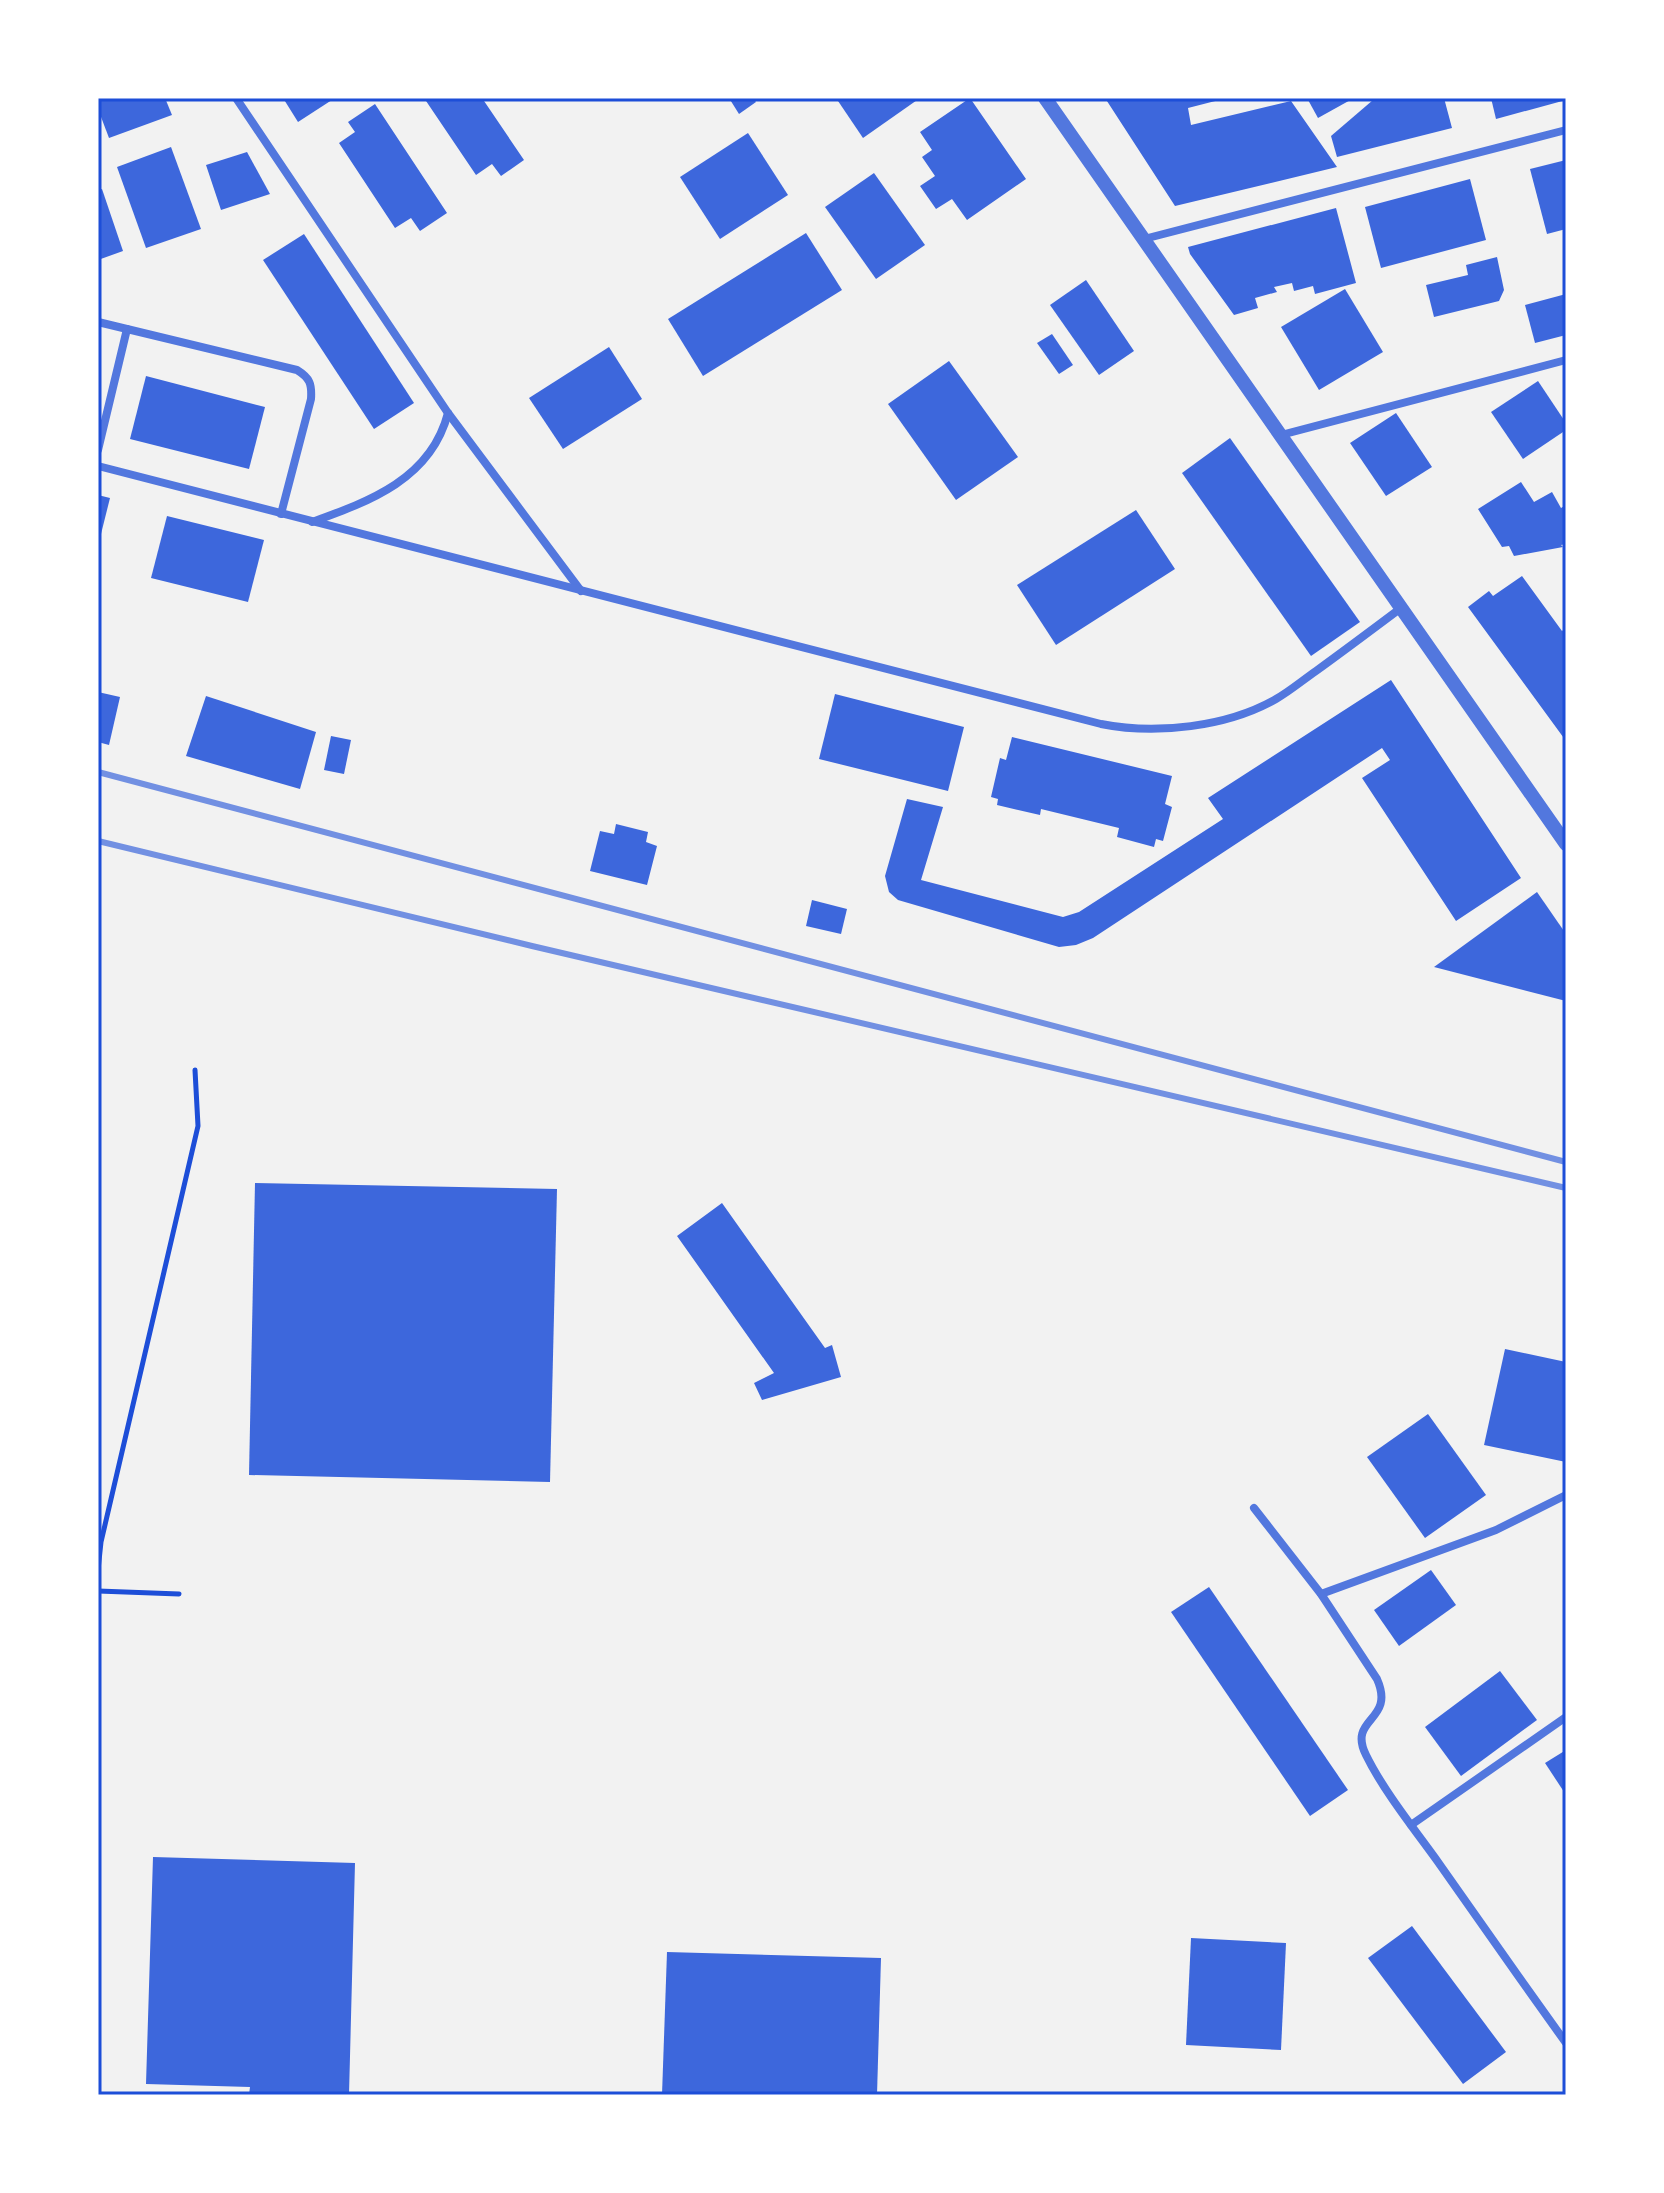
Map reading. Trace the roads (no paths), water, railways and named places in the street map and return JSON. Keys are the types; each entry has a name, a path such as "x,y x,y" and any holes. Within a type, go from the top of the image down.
{"street":[{"path":"236,98 448,413 581,592"},
{"path":"1045,98 1566,844"},
{"path":"1144,239 1566,130"},
{"path":"98,322 297,370 306,376 310,381 311,399 281,514"},
{"path":"98,450 127,329"},
{"path":"1281,435 1566,360"},
{"path":"312,522 367,501 413,473 435,447 448,413"},
{"path":"98,466 581,592 1086,720 1129,728 1199,723 1235,716 1263,706 1287,692 1401,608"},
{"path":"1321,1594 1496,1530 1566,1495"},
{"path":"1254,1508 1321,1594 1382,1690 1380,1711 1360,1735 1366,1756 1411,1825 1566,2043"},
{"path":"1411,1825 1566,1717"}],"railway":[{"path":"98,772 1566,1162"},
{"path":"98,841 1566,1188"}]}
